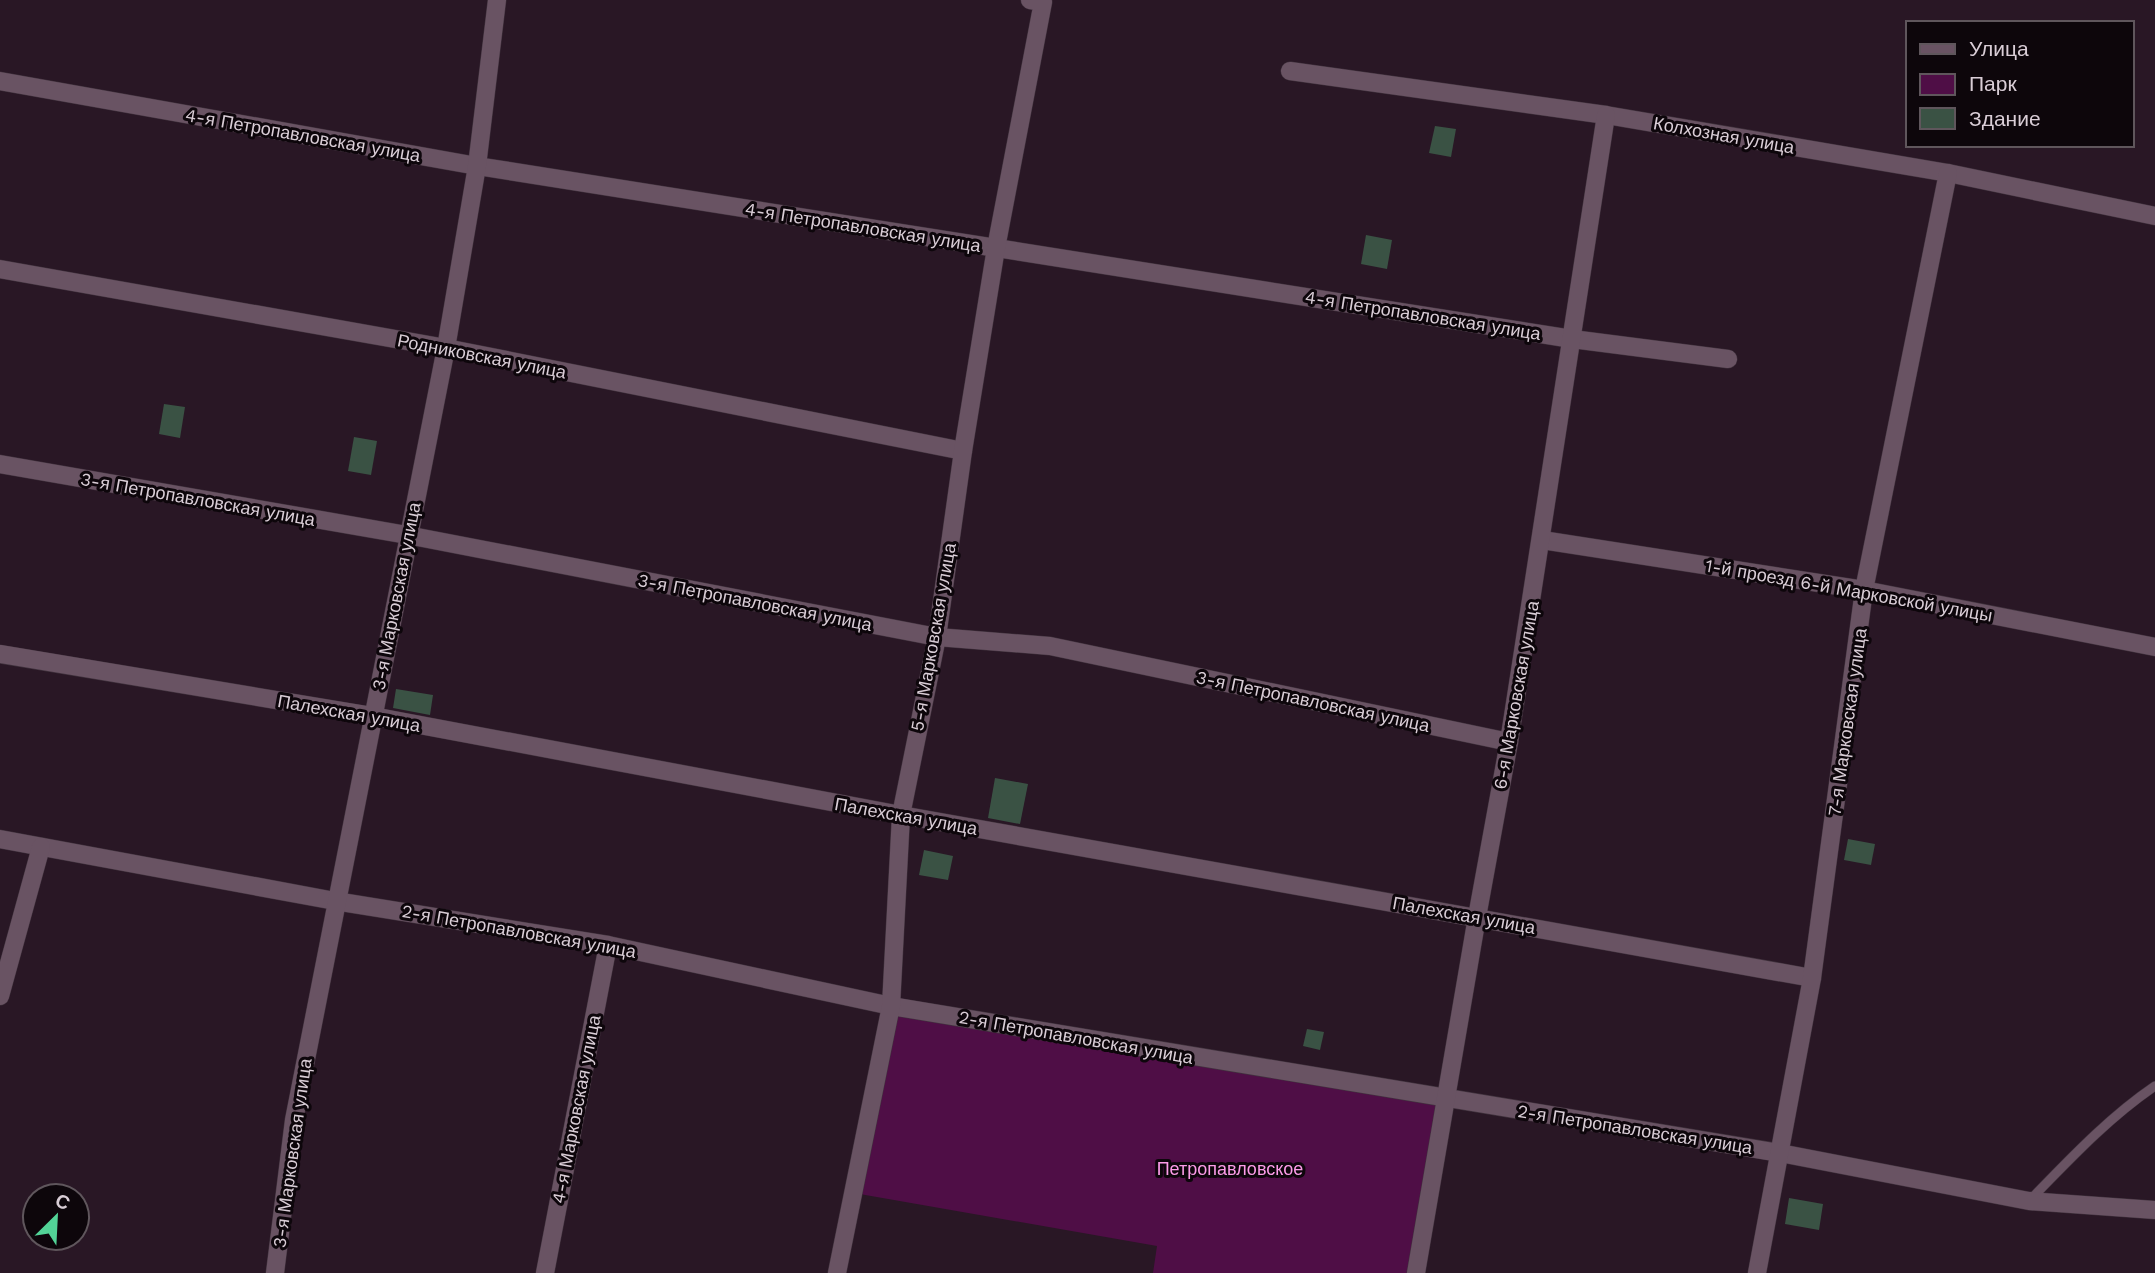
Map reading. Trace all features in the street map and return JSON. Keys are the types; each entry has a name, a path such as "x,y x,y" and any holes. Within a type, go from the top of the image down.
{"street":[{"name":"3-я Марковская улица","path":"275,1273 293,1120 446,348 477,166 497,0"},
{"name":"5-я Марковская улица","path":"837,1273 891,1006 901,815 937,637 963,451 1036,1"},
{"name":"Колхозная улица","path":"1290,71 1606,115 1948,173 2155,216"},
{"name":"4-я Петропавловская улица","path":"0,81 477,166 1572,339 1728,359"},
{"name":"6-я Марковская улица","path":"1416,1273 1477,916 1510,742 1606,115"},
{"name":"7-я Марковская улица","path":"1757,1273 1812,978 1864,590 1948,173"},
{"name":"Родниковская улица","path":"0,269 446,348 963,451"},
{"name":"3-я Петропавловская улица","path":"0,464 407,535 937,637 1050,646 1510,742"},
{"name":"1-й проезд 6-й Марковской улицы","path":"1542,540 1864,590 2155,647"},
{"name":"Палехская улица","path":"0,654 372,716 901,815 1812,978"},
{"name":"2-я Петропавловская улица","path":"0,839 335,901 608,945 891,1006 1780,1153 2029,1201 2155,1210"},
{"path":"0,996 41,846"},
{"name":"4-я Марковская улица","path":"545,1273 608,945"}],"lane":[{"path":"2029,1201 2083,1146 2133,1101 2155,1086"}],"green space":[{"name":"Петропавловское","path":"891,1006 1446,1099 1416,1273 1153,1273 1157,1246 854,1193"}],"building":[{"path":"1435,126 1456,129 1451,157 1429,153"},
{"path":"1366,235 1392,240 1387,269 1361,264"},
{"path":"164,404 185,407 180,438 159,434"},
{"path":"354,437 377,441 371,475 348,471"},
{"path":"396,689 433,695 430,715 393,708"},
{"path":"995,778 1028,784 1020,824 988,818"},
{"path":"1848,839 1875,844 1871,865 1844,860"},
{"path":"924,850 953,856 948,880 919,875"},
{"path":"1307,1029 1324,1032 1320,1050 1303,1046"},
{"path":"1789,1198 1823,1204 1819,1230 1785,1224"}]}
